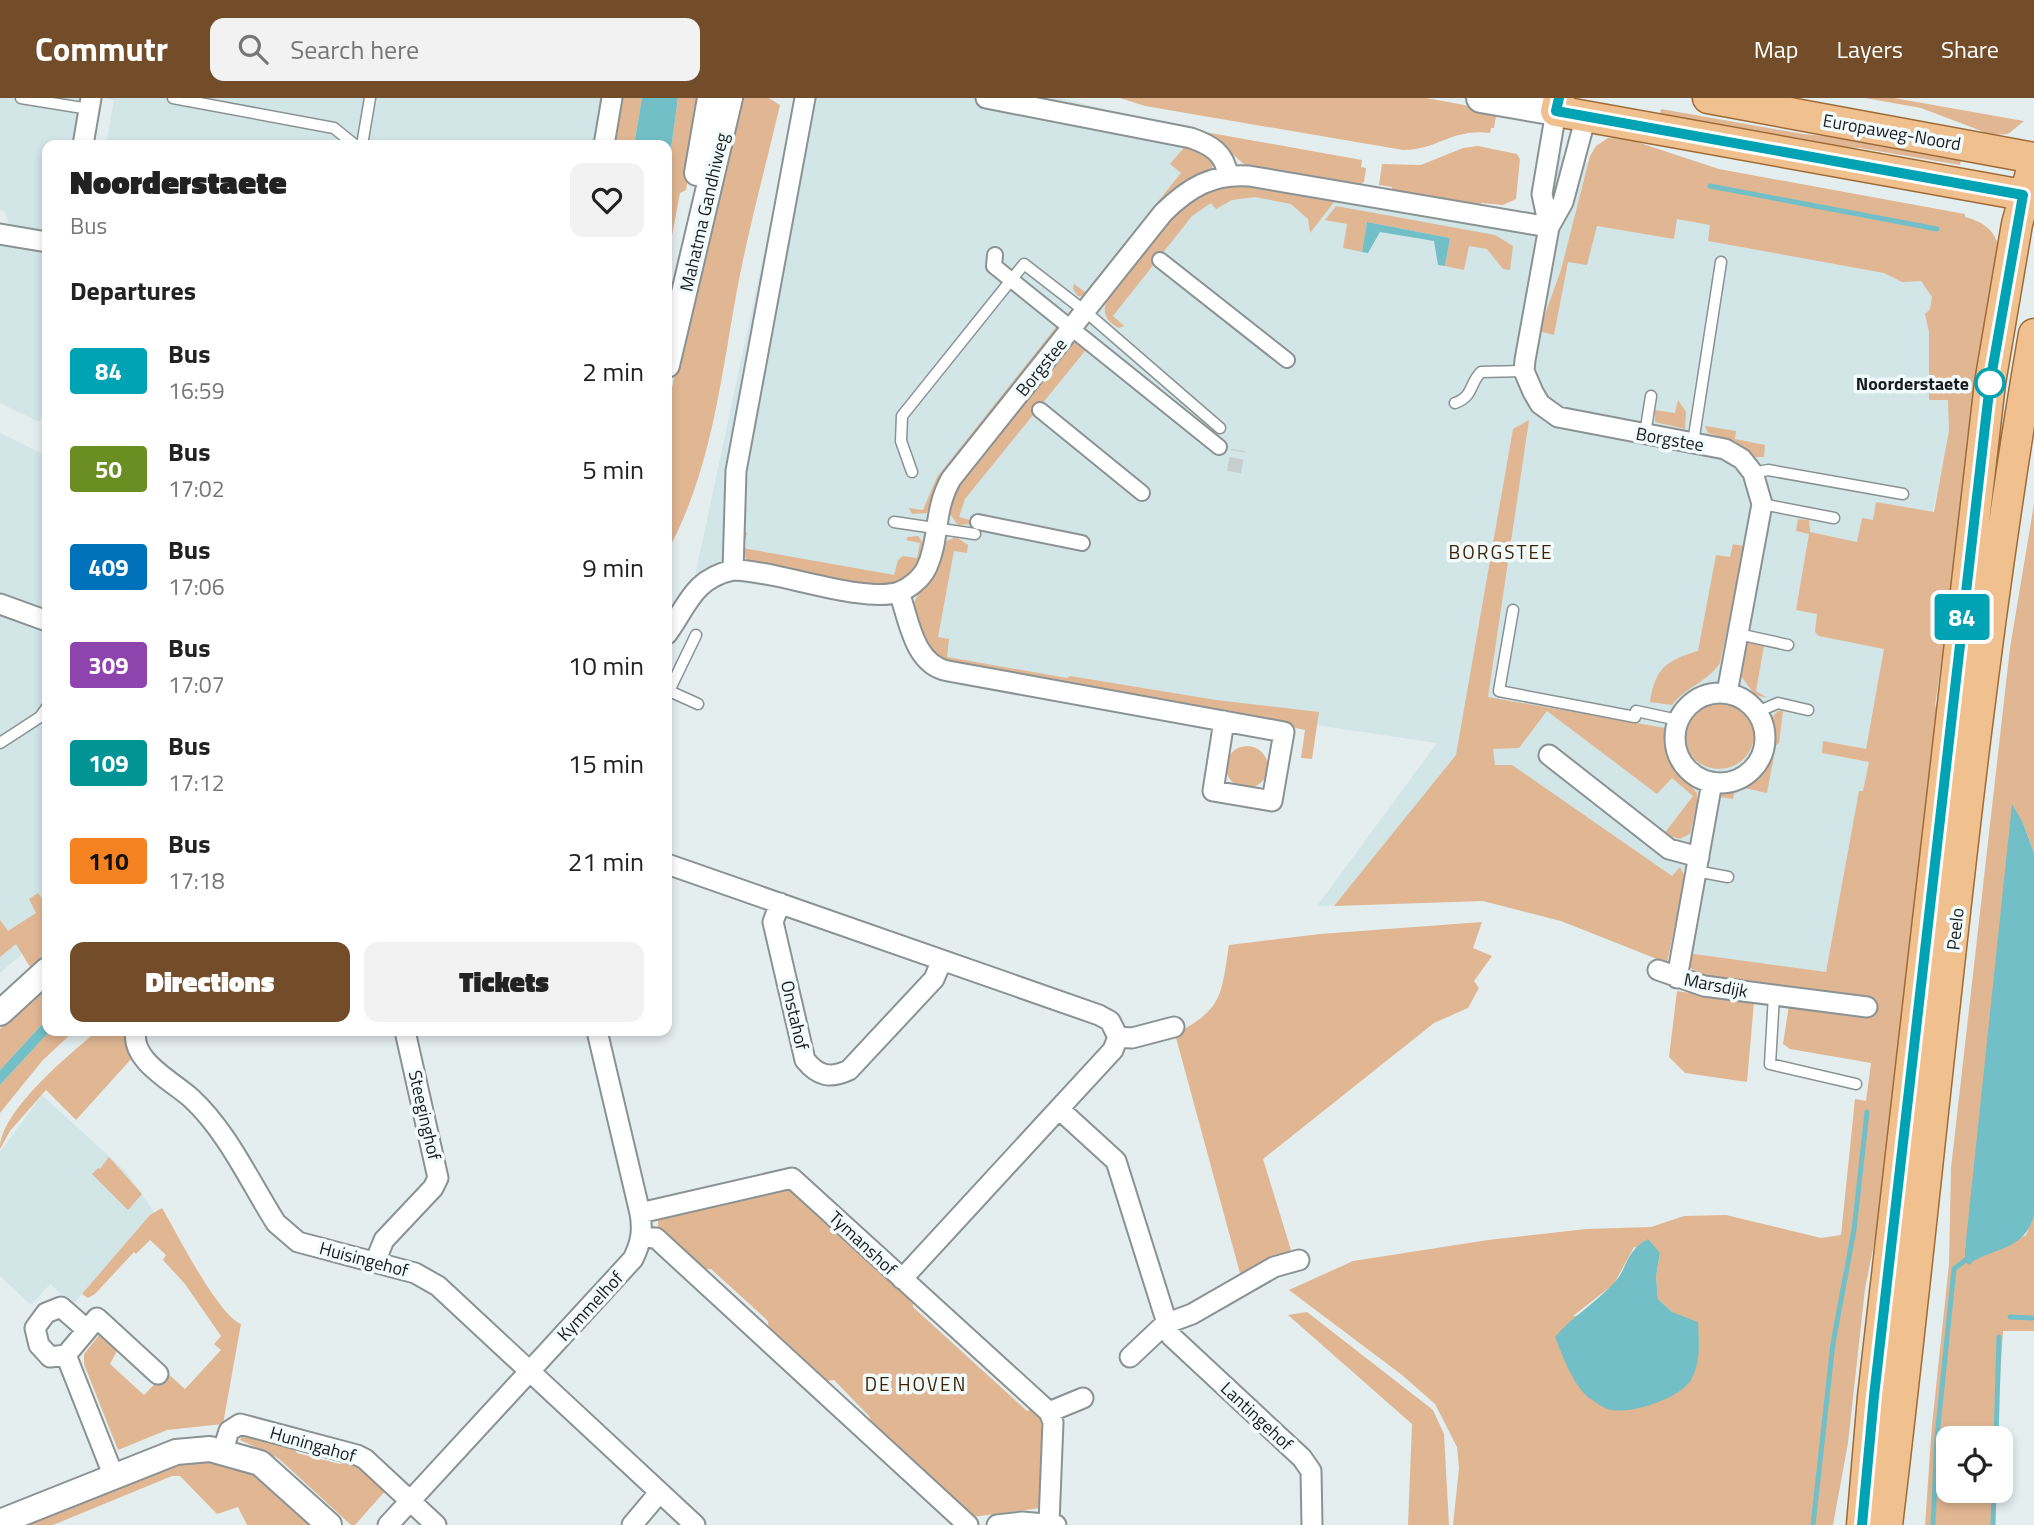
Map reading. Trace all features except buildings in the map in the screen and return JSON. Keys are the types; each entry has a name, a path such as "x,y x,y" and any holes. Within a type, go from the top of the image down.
{"main road":[{"path":"1481,98 1589,107 2029,196"},
{"name":"Europaweg-Noord","path":"1708,98 2034,160"},
{"name":"Peelo","path":"1886,1525 1888,1399 1990,383 2034,160"},
{"name":"Peelo","path":"1862,1525 1888,1399 2009,484 2034,334"},
{"path":"1841,1525 1855,1444 1888,1399 1910,1442 1908,1525"}],"street":[{"path":"605,140 612,98"},
{"name":"Mahatma Gandhiweg","path":"672,323 710,98"},
{"name":"Mahatma Gandhiweg","path":"672,343 730,98"},
{"path":"733,570 736,471 805,98"},
{"path":"986,98 1191,138 1216,150 1224,160 1228,176"},
{"path":"84,140 90,104"},
{"path":"1549,228 1542,194 1557,104"},
{"path":"1524,371 1549,228 1563,202 1589,107"},
{"name":"Borgstee","path":"899,592 911,586 927,567 939,501 951,479 1171,204 1197,185 1228,176 1249,176 1549,228"},
{"path":"0,234 42,242"},
{"path":"995,255 994,266 1219,447"},
{"path":"1160,260 1287,360"},
{"name":"Borgstee","path":"1524,371 1540,404 1558,418 1725,449 1742,459 1753,473"},
{"path":"1040,410 1142,493"},
{"path":"1727,693 1762,504 1753,473"},
{"path":"976,528 1082,543"},
{"path":"672,627 702,583 719,573 733,570 867,593 899,592 923,658 937,669 1224,721 1284,732 1272,801 1213,791 1224,721"},
{"path":"0,604 42,619"},
{"path":"1727,693 1744,700 1757,712 1765,741 1753,768 1741,777 1727,782 1712,782 1691,772 1676,752 1674,736 1678,720 1693,701 1703,695 1727,693"},
{"path":"1549,755 1669,849 1698,864"},
{"path":"1677,978 1712,782"},
{"path":"672,866 1110,1021 1118,1037 1113,1049 902,1279"},
{"name":"Onstahof","path":"780,903 773,922 805,1060 813,1070 824,1076 837,1076 849,1070 934,979 942,960"},
{"name":"Marsdijk","path":"1658,970 1704,986 1867,1007"},
{"path":"0,1013 42,975"},
{"path":"1118,1037 1132,1038 1174,1027"},
{"name":"Huisingehof","path":"136,1036 135,1042 141,1056 192,1100 211,1121 276,1223 287,1234 298,1242 428,1278 695,1525"},
{"name":"Steeginghof","path":"375,1262 384,1240 433,1188 438,1178 406,1036"},
{"path":"598,1036 640,1213 642,1237 656,1238 968,1525"},
{"name":"Lantingehof","path":"1059,1109 1116,1161 1165,1324 1179,1344 1303,1458 1311,1471 1312,1525"},
{"name":"Tymanshof","path":"640,1213 792,1178 1049,1412"},
{"name":"Kymmelhof","path":"388,1525 633,1259 642,1237"},
{"path":"1130,1357 1165,1324 1192,1314 1274,1267 1299,1260"},
{"path":"86,1329 61,1307 46,1313 35,1328 39,1345 50,1357 66,1355 97,1318 158,1374"},
{"path":"66,1355 111,1470"},
{"path":"997,1525 1053,1524 1053,1422 1049,1412 1083,1398"},
{"name":"Huningahof","path":"223,1450 229,1431 240,1424 356,1455 365,1459 436,1525"},
{"path":"0,1522 111,1470 176,1452 202,1449 223,1450 260,1463 329,1525"},
{"path":"632,1525 660,1493"}],"lane":[{"path":"21,98 90,104"},
{"path":"173,98 334,128 349,140"},
{"path":"363,140 370,98"},
{"path":"1693,443 1721,262"},
{"path":"912,471 901,441 902,416 1024,264 1086,312 1220,428"},
{"path":"1455,403 1466,399 1472,392 1475,378 1481,372 1524,371"},
{"path":"1645,434 1651,396"},
{"path":"1753,473 1768,470 1903,494"},
{"path":"1762,504 1834,518"},
{"path":"894,522 934,529 976,528"},
{"path":"1513,610 1499,691 1635,717 1636,711 1678,720"},
{"path":"1738,634 1788,645"},
{"path":"672,682 696,635"},
{"path":"672,692 698,704"},
{"path":"1757,712 1778,703 1808,709"},
{"path":"0,743 42,714"},
{"path":"1698,864 1728,877"},
{"path":"1774,995 1770,1064 1856,1084"}],"shaded area":[{"path":"0,98 80,98 72,140 42,140 42,229 10,226 4,211 0,210"},
{"path":"103,98 602,98 594,140 107,140 114,100"},
{"path":"621,98 642,98 635,140 614,140"},
{"path":"678,98 704,98 686,190 680,193 672,235 672,142"},
{"path":"735,98 769,98 780,105 743,260 716,409 697,482 672,542 672,388"},
{"name":"Borgstee","path":"797,98 1062,98 1152,122 1228,137 1243,182 1543,232 1552,153 1987,272 1934,506 1850,977 1687,953 1641,952 1561,921 1483,901 1317,906 1437,743 926,667 890,604 695,576"},
{"path":"1120,98 1426,98 1497,111 1494,128 1491,128 1490,133 1465,134 1426,147 1403,150 1145,106"},
{"path":"1865,98 1894,98 2024,121 2008,134 1992,135 1921,108"},
{"path":"1661,109 1803,134 1878,141 1962,155 1960,165 1860,148 1806,145 1659,120"},
{"path":"1138,120 1362,160 1361,167 1366,168 1364,182 1359,186 1246,166 1222,145"},
{"path":"1608,138 1628,139 1719,169 1965,214 1965,217 1989,229 1996,239 2000,253 1935,706 1940,708 1885,1189 1865,1289 1848,1443 1833,1525 1453,1525 1459,1468 1457,1447 1435,1404 1402,1375 1289,1290 1353,1261 1488,1240 1586,1229 1651,1227 1684,1216 1726,1215 1821,1238 1841,1235 1855,1099 1866,1101 1871,1063 1790,1049 1783,1044 1789,1005 1873,1016 1876,999 1704,975 1690,968 1687,953 1826,972 1859,791 1863,791 1869,762 1822,753 1823,741 1866,749 1884,649 1819,636 1815,632 1817,614 1796,610 1809,534 1796,531 1798,519 1809,520 1810,532 1857,542 1862,518 1873,520 1876,502 1934,512 1949,431 1948,400 1929,400 1929,332 1925,314 1930,309 1932,297 1921,281 1902,282 1884,273 1708,241 1710,225 1677,219 1674,239 1597,226 1587,265 1568,262 1554,335 1539,331 1561,270 1590,156 1596,146","holes":["1634,1247 1660,1253 1656,1277 1658,1299 1672,1312 1573,1316 1614,1284"]},
{"path":"1187,144 1197,146 1213,162 1212,169 1183,184 1086,297 1078,296 1073,289 1074,284 1085,292 1181,173 1170,164"},
{"path":"1478,146 1517,154 1520,159 1516,199 1503,205 1481,203 1480,209 1392,193 1392,187 1379,185 1382,164 1421,165 1463,148"},
{"path":"1227,185 1248,185 1335,201 1310,233 1308,219 1291,204 1255,197 1232,200 1216,209 1211,203 1192,216 1113,316 1124,326 1119,328 1112,323 1105,314 1106,302 1159,234 1190,204"},
{"path":"1336,206 1495,235 1513,246 1510,270 1503,269 1487,249 1469,246 1464,270 1445,266 1450,238 1367,222 1362,252 1343,248 1347,224 1325,220"},
{"path":"0,244 42,252 42,415 39,422 0,403"},
{"path":"1057,326 1061,329 937,486 927,513 912,514 909,508 923,510 937,477"},
{"path":"1076,340 1089,346 965,499 959,517 974,521 972,524 958,525 947,510 956,488"},
{"path":"1678,400 1686,412 1685,429 1655,422 1655,410 1675,413"},
{"path":"1529,420 1488,697 1665,728 1669,761 1697,793 1690,834 1680,839 1664,834 1693,796 1672,778 1657,794 1547,711 1519,748 1493,749 1495,765 1512,765 1672,876 1680,867 1685,877 1667,963 1561,921 1483,901 1334,906 1456,755 1513,429"},
{"path":"1705,426 1736,431 1735,439 1765,445 1764,457 1754,457 1735,441 1708,433"},
{"path":"0,433 42,454 42,936 0,973"},
{"path":"2034,504 2034,853 2023,823 1965,1250 1970,1262 2026,1235 2034,1215 2034,1331 2003,1331 1997,1426 1936,1426 1936,1503 1992,1503 1991,1525 1925,1525 1932,1425 1949,1264 1951,1168 2010,648"},
{"path":"742,531 747,533 743,548 894,575 898,560 903,556 917,558 920,543 906,540 908,537 918,536 923,543 915,566 903,579 887,584 870,584 807,576 754,564 741,551"},
{"path":"956,537 968,545 967,553 954,551 938,637 949,639 947,657 1067,678 1070,676 1216,700 1319,712 1312,759 1301,758 1305,730 1291,727 1291,723 948,663 929,651 913,605 942,543"},
{"path":"1733,544 1743,546 1744,550 1720,663 1672,705 1650,702 1655,681 1664,668 1678,658 1698,651 1716,555 1730,557"},
{"path":"1745,642 1764,646 1756,691 1768,698 1755,695 1741,676"},
{"path":"1719,699 1744,709 1754,734 1744,759 1719,769 1694,759 1684,734 1694,709"},
{"path":"1778,711 1783,711 1779,743 1776,745 1767,793 1740,787 1735,789 1733,799 1720,797 1717,802 1720,793 1746,780 1763,767 1771,748 1771,718"},
{"path":"1247,746 1262,752 1268,767 1262,782 1247,788 1232,782 1226,767 1232,752"},
{"path":"38,893 42,899 42,956 30,967 16,944 0,957 0,920 8,931 36,913 29,899"},
{"path":"1482,922 1473,948 1492,956 1474,981 1479,988 1468,1008 1434,1023 1263,1159 1291,1250 1241,1277 1175,1034 1203,1017 1217,999 1229,945 1320,934"},
{"path":"42,990 42,1024 0,1070 0,1029"},
{"path":"1677,991 1754,1002 1747,1082 1685,1073 1669,1057"},
{"path":"45,1036 69,1036 42,1061 0,1113 0,1085"},
{"path":"91,1036 127,1036 126,1045 133,1057 76,1120 46,1090 10,1131 0,1149 3,1134 11,1118 23,1101"},
{"path":"42,1095 125,1171 155,1213 73,1304 50,1284 31,1305 0,1276 0,1152"},
{"path":"109,1157 142,1194 128,1210 92,1174 100,1169"},
{"path":"782,1187 793,1189 913,1298 913,1307 1027,1411 1033,1409 1039,1418 1045,1442 1041,1508 972,1517 874,1427 869,1416 834,1380 824,1381 769,1332 768,1321 711,1269 701,1269 658,1231 658,1218 711,1203 716,1207 766,1195 769,1190"},
{"path":"162,1208 209,1289 231,1317 241,1324 223,1424 167,1430 118,1450 84,1364 84,1354 100,1334 117,1351 110,1364 144,1395 166,1372 185,1389 221,1350 214,1344 221,1336 185,1284 163,1260 166,1255 150,1240 136,1254 134,1252 95,1294 88,1298 82,1294 150,1215"},
{"path":"1307,1312 1433,1410 1444,1434 1449,1525 1408,1525 1412,1424 1288,1315"},
{"path":"243,1432 292,1446 297,1453 340,1464 348,1460 387,1489 355,1525 351,1525 278,1458 240,1440"},
{"path":"198,1458 254,1472 296,1507 294,1510 309,1525 247,1525 238,1507 217,1514 180,1476 172,1476 53,1525 22,1525 174,1461"}],"water":[{"path":"642,98 678,98 672,142 635,140"},
{"path":"1367,222 1450,238 1445,266 1438,265 1434,241 1380,232 1368,253 1362,252"},
{"path":"2012,804 2023,823 2034,853 2034,1215 2030,1226 2017,1241 1970,1263 1965,1259 1965,1250"},
{"path":"42,1024 42,1036 45,1036 0,1085 0,1070"},
{"path":"1648,1239 1660,1253 1656,1277 1658,1299 1672,1312 1698,1322 1699,1352 1691,1380 1676,1394 1640,1408 1616,1411 1607,1409 1583,1392 1555,1337 1612,1285 1630,1255"}],"waterway":[{"path":"1710,186 1937,229"},
{"path":"1813,1525 1833,1343 1854,1230 1867,1112"},
{"path":"1933,1525 1937,1437 1954,1269 1968,1258 1969,1262"},
{"path":"2010,1317 2034,1318"},
{"path":"1996,1426 1999,1337"},
{"path":"1993,1525 1994,1503"}],"tunnel":[{"path":"1234,472 1238,450"}],"bus line":[{"name":"84","path":"1559,98 1556,111 2023,195 1990,383 1874,1396 1862,1525"}],"place":[{"name":"Noorderstaete","path":"1990,383"}],"district":[{"name":"BORGSTEE","path":"1501,551"},
{"name":"DE HOVEN","path":"916,1383"}]}
